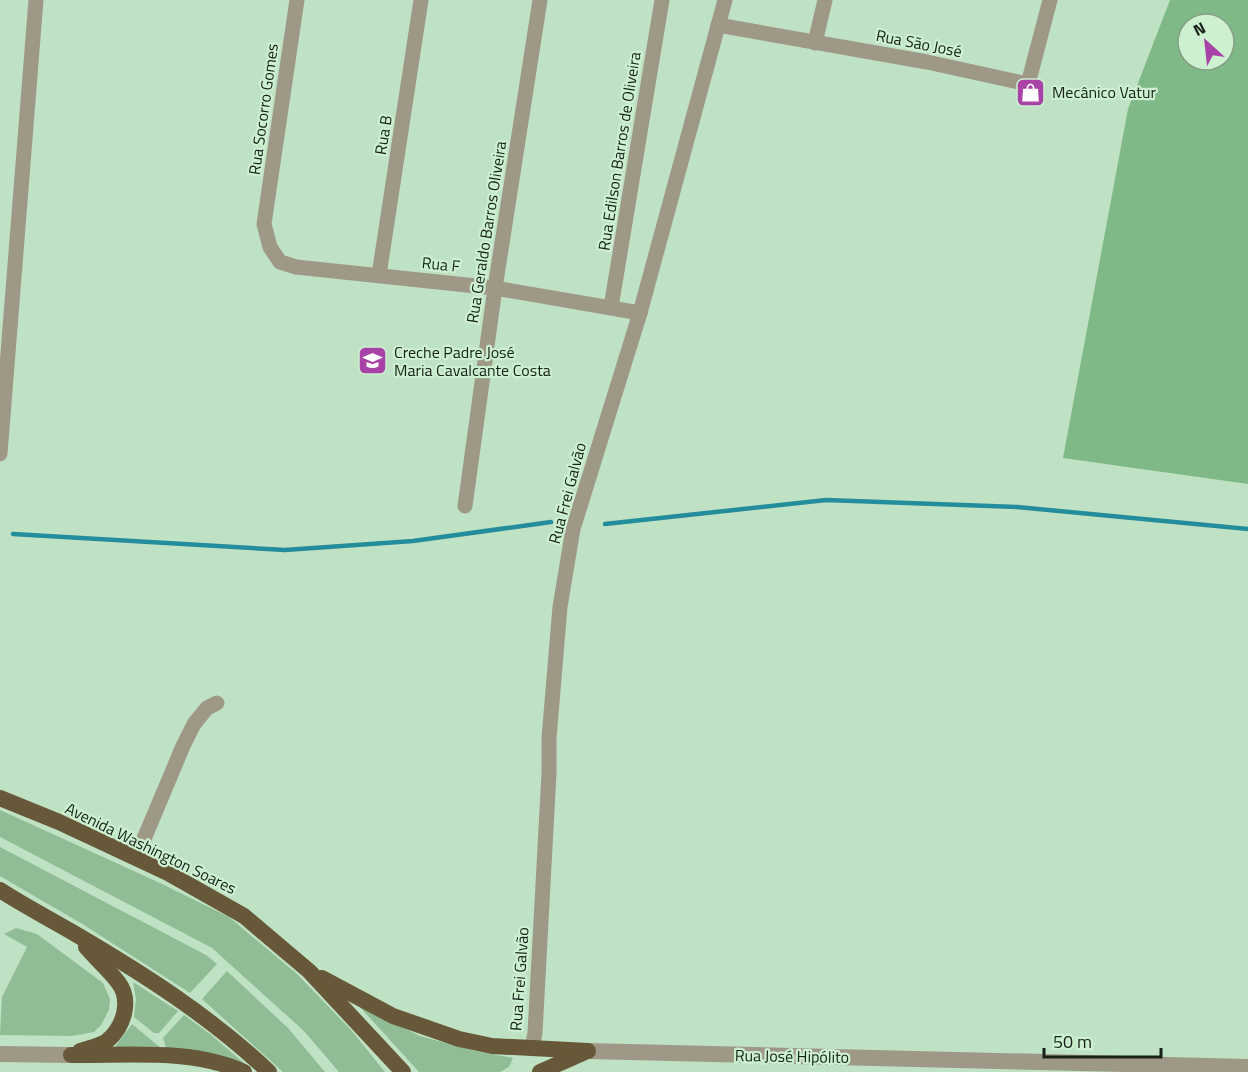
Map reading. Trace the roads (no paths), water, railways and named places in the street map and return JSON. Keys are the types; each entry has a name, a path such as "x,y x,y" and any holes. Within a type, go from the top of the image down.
{"highway":[{"name":"Avenida Washington Soares","path":"0,798 59,822 136,858 215,898 244,916 309,971 403,1072"},
{"path":"0,891 71,931 195,1010 237,1042 269,1072"},
{"path":"71,931 118,982 126,1001 120,1024 105,1042 71,1055"},
{"path":"309,971 379,1010 428,1030 492,1046 588,1051"},
{"path":"539,1048 545,1061 540,1072"},
{"path":"540,1072 588,1051"},
{"path":"71,1055 170,1056 204,1059 244,1072"}],"street":[{"path":"0,454 36,0"},
{"name":"Rua Socorro Gomes","path":"264,224 297,0"},
{"name":"Rua B","path":"379,275 421,0"},
{"name":"Rua Geraldo Barros Oliveira","path":"465,506 495,288 540,0"},
{"name":"Rua Edilson Barros de Oliveira","path":"611,307 662,0"},
{"name":"Rua Frei Galvão","path":"539,1048 535,1033 549,738 560,607 573,529 640,313 725,0"},
{"path":"815,43 825,0"},
{"name":"Rua São José","path":"718,25 927,62 1028,84 1050,0"},
{"name":"Rua F","path":"264,224 270,247 280,262 296,267 495,288 640,313"},
{"path":"136,858 194,724 207,708 217,704"},
{"name":"Rua José Hipólito","path":"588,1051 1152,1068 1248,1067"},
{"path":"0,1054 71,1055"}],"waterway":[{"path":"605,524 826,500 1017,507 1248,529"},
{"path":"13,534 285,550 413,541 551,522"}],"place":[{"name":"Mecânico Vatur","path":"1031,92"},
{"name":"Creche Padre José Maria Cavalcante Costa","path":"373,361"}]}
